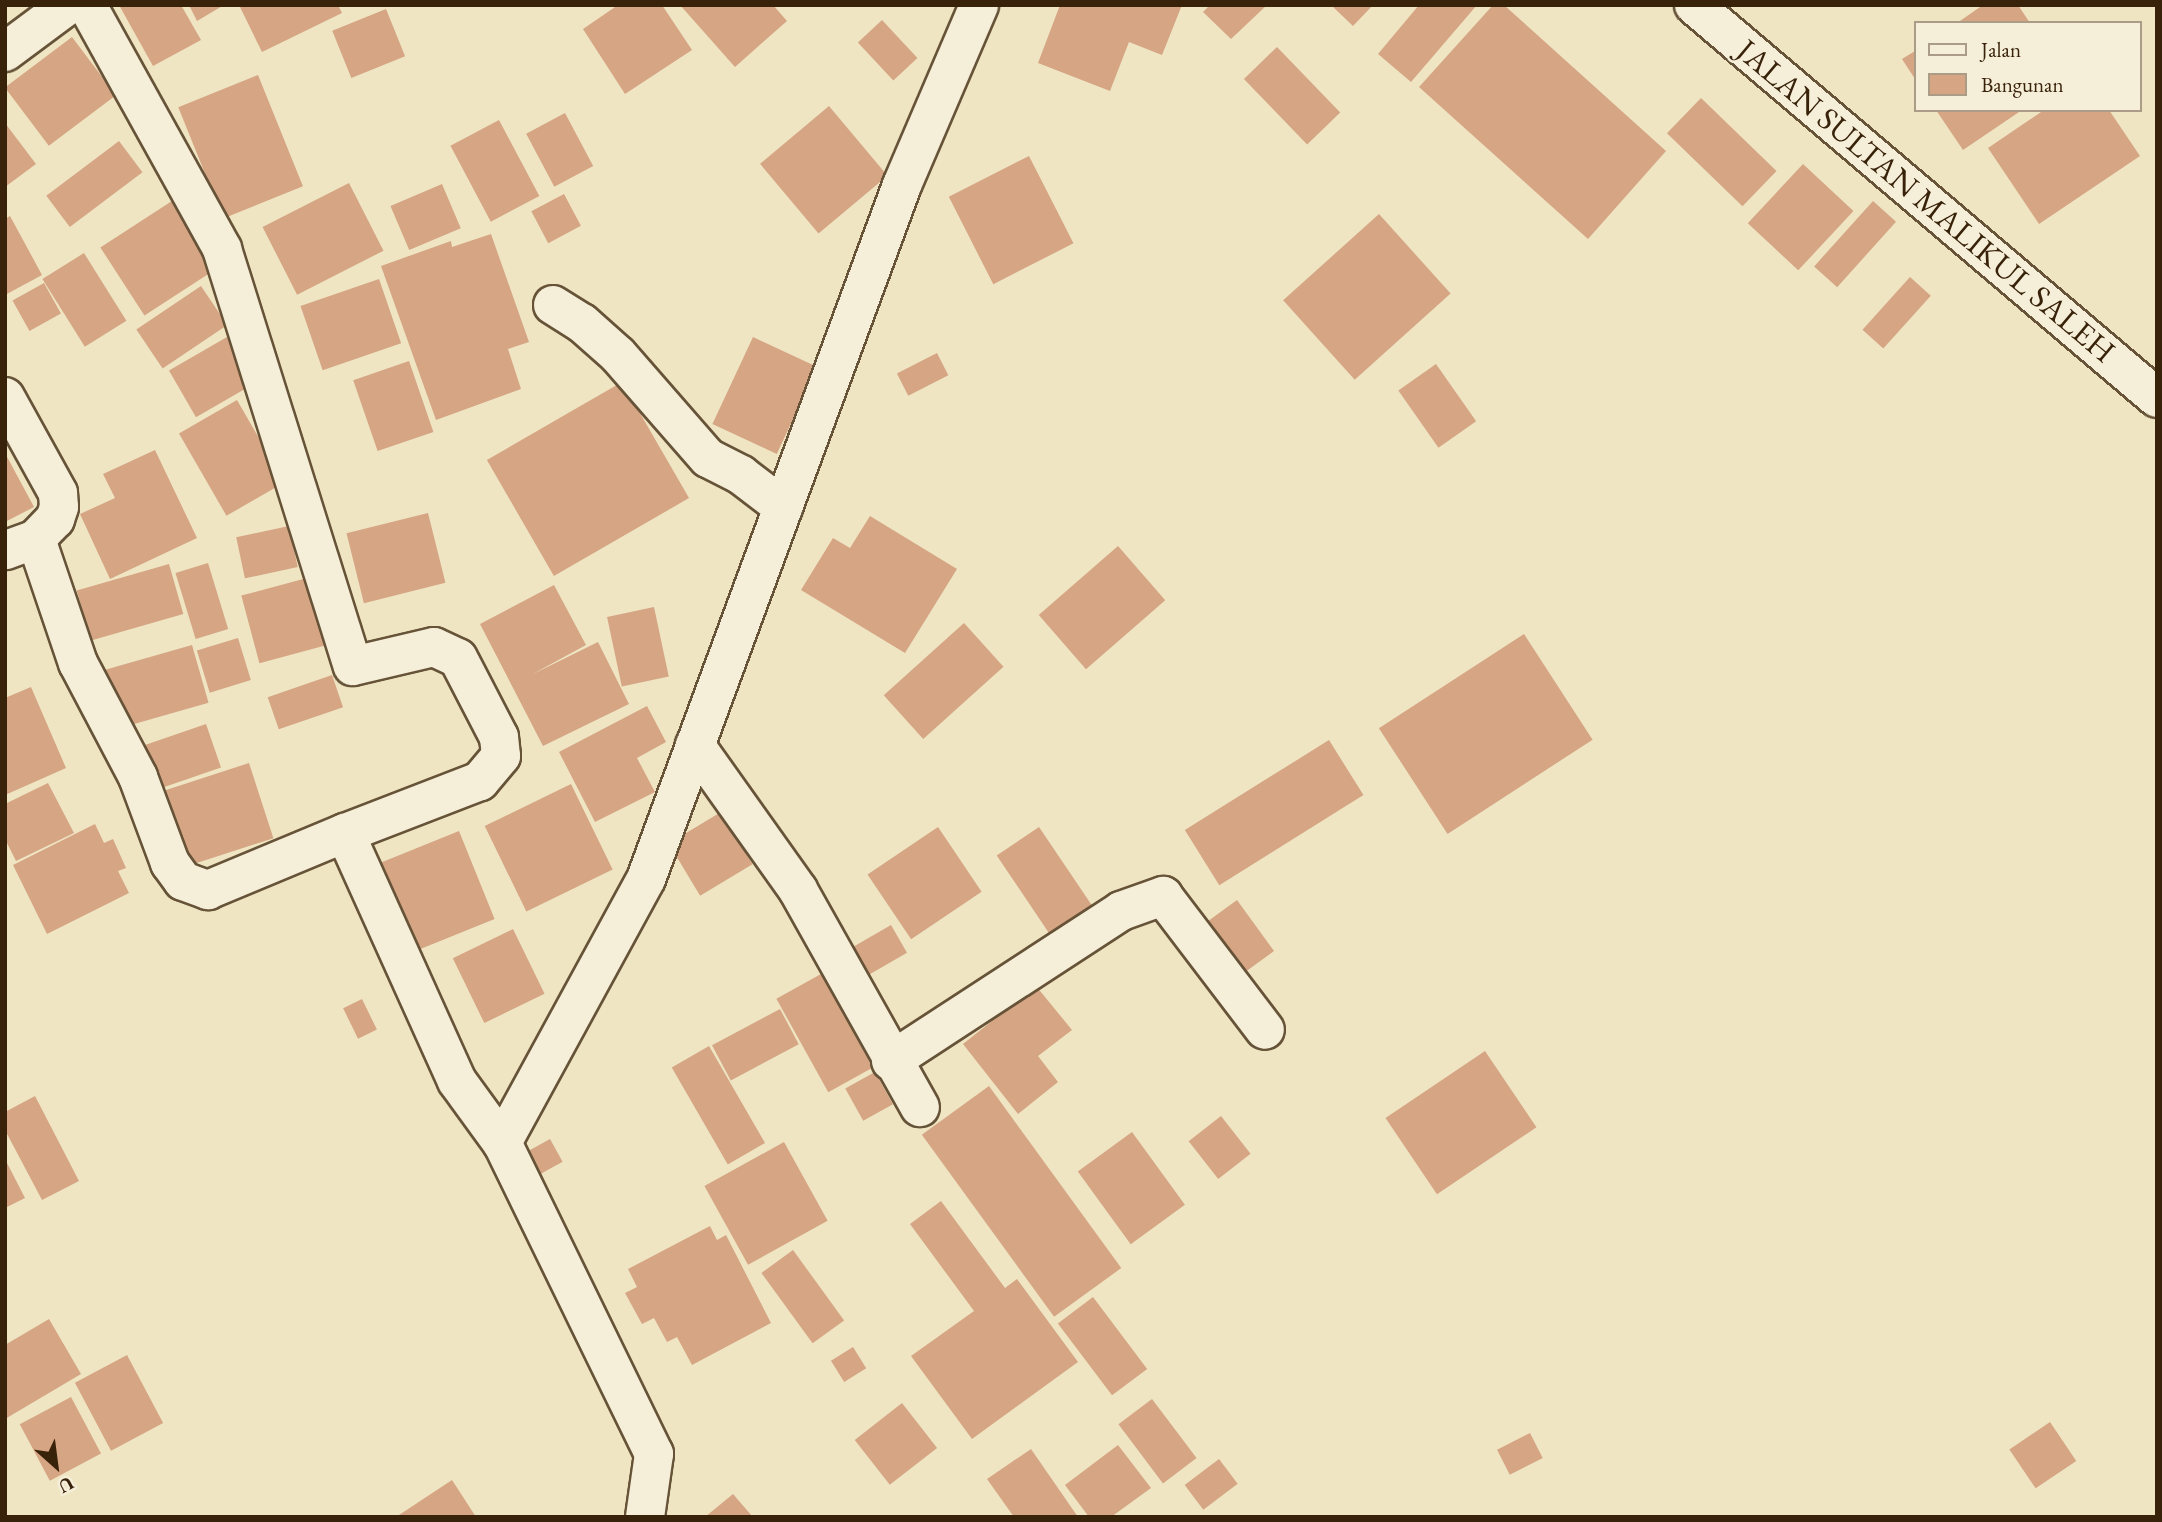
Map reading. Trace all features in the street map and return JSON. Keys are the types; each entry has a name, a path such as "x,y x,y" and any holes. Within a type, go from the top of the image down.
{"street":[{"path":"5,52 68,5"},
{"path":"5,397 58,493 55,519 21,545 78,663 138,776 170,863 183,881 208,891 345,833 480,781 501,756 499,737 458,658 434,647 353,666 222,249 88,5"},
{"path":"502,1143 646,879 902,185 979,5"},
{"name":"JALAN SULTAN MALIKUL SALEH","path":"1694,5 2157,398"},
{"path":"553,305 618,355 708,458 741,475 783,507"},
{"path":"695,745 798,890 891,1061 920,1107"},
{"path":"345,833 457,1081 502,1143 654,1454 645,1517"},
{"path":"891,1061 1121,911 1163,896 1265,1030"}],"building":[{"path":"119,5 181,5 201,40 153,66"},
{"path":"189,5 224,5 197,21"},
{"path":"338,5 342,13 262,52 240,7"},
{"path":"618,5 662,5 692,50 625,94 583,29"},
{"path":"680,5 773,5 787,21 735,67"},
{"path":"1060,5 1182,5 1162,55 1129,42 1110,91 1038,63"},
{"path":"1210,5 1267,5 1231,39 1203,12"},
{"path":"1331,5 1373,5 1353,26"},
{"path":"1419,5 1477,5 1411,82 1378,54"},
{"path":"1493,5 1504,5 1666,151 1588,239 1419,87"},
{"path":"1983,5 2018,5 2029,21 1960,21"},
{"path":"386,9 405,56 351,78 332,31"},
{"path":"882,20 917,58 893,81 858,43"},
{"path":"72,37 116,95 49,146 5,87"},
{"path":"1277,47 1340,112 1307,144 1244,79"},
{"path":"1913,52 1913,76 1902,59"},
{"path":"258,75 303,186 223,218 178,107"},
{"path":"1701,98 1777,171 1742,206 1667,133"},
{"path":"829,106 887,176 819,234 760,164"},
{"path":"1937,112 2019,112 1963,150"},
{"path":"2041,112 2110,112 2140,156 2039,224 1988,148"},
{"path":"565,113 593,166 554,187 526,134"},
{"path":"499,120 539,196 491,222 450,146"},
{"path":"5,123 36,164 5,187"},
{"path":"119,141 142,172 70,227 46,196"},
{"path":"1029,156 1073,243 993,284 949,197"},
{"path":"1803,164 1853,211 1798,270 1748,223"},
{"path":"349,183 384,251 297,295 263,227"},
{"path":"442,184 461,228 409,250 390,206"},
{"path":"564,194 581,226 548,243 531,211"},
{"path":"175,199 219,267 144,315 100,247"},
{"path":"1873,201 1896,222 1837,287 1814,266"},
{"path":"1379,214 1451,294 1355,380 1283,300"},
{"path":"10,216 42,275 5,295 5,219"},
{"path":"491,234 529,342 508,349 521,389 436,420 381,266 451,241 452,247"},
{"path":"84,253 126,321 85,347 42,279"},
{"path":"1910,277 1931,296 1883,348 1862,330"},
{"path":"379,279 401,343 323,370 301,306"},
{"path":"44,283 61,314 29,331 13,300"},
{"path":"201,286 227,325 163,369 136,330"},
{"path":"227,337 254,384 196,417 169,370"},
{"path":"753,337 817,367 777,454 712,424"},
{"path":"937,353 948,375 908,396 897,373"},
{"path":"409,361 433,432 378,451 353,380"},
{"path":"1436,364 1476,421 1438,448 1398,390"},
{"path":"622,382 689,498 554,576 487,460"},
{"path":"237,400 284,482 226,516 179,434"},
{"path":"155,450 197,538 110,579 80,514 115,498 103,474"},
{"path":"5,453 34,507 5,522"},
{"path":"428,513 445,583 364,603 346,533"},
{"path":"870,516 957,569 905,653 801,590 833,538 850,548"},
{"path":"289,526 298,567 245,578 236,537"},
{"path":"1118,546 1165,600 1086,669 1039,615"},
{"path":"208,563 228,629 196,639 175,573"},
{"path":"169,564 183,614 91,640 77,590"},
{"path":"307,578 325,646 259,663 241,596"},
{"path":"554,585 586,645 531,675 598,642 629,704 543,746 480,624"},
{"path":"654,607 669,676 622,686 607,617"},
{"path":"964,623 1003,667 923,739 884,695"},
{"path":"1524,634 1593,740 1448,834 1379,728"},
{"path":"238,638 251,680 210,693 197,651"},
{"path":"192,645 209,703 120,728 104,670"},
{"path":"332,675 343,707 279,729 268,697"},
{"path":"31,687 66,768 5,795 5,698"},
{"path":"647,706 666,742 637,758 655,792 595,822 559,752"},
{"path":"206,724 221,767 159,789 144,745"},
{"path":"1329,740 1363,795 1219,885 1185,830"},
{"path":"249,763 273,838 182,868 158,793"},
{"path":"48,783 74,833 16,861 5,839 5,804"},
{"path":"571,784 613,869 526,911 485,826"},
{"path":"721,812 752,864 700,896 669,843"},
{"path":"95,824 104,843 113,839 126,868 118,871 129,893 47,934 13,865"},
{"path":"938,827 982,892 911,939 868,875"},
{"path":"1039,827 1100,917 1058,946 997,856"},
{"path":"459,831 495,919 409,954 374,865"},
{"path":"1237,900 1274,951 1240,976 1203,925"},
{"path":"891,925 907,953 867,976 851,948"},
{"path":"513,929 545,994 484,1023 453,958"},
{"path":"821,974 873,1068 828,1092 776,999"},
{"path":"1036,986 1072,1030 1038,1056 1058,1082 1018,1114 963,1044"},
{"path":"362,999 377,1030 358,1039 343,1008"},
{"path":"780,1009 799,1044 731,1080 712,1045"},
{"path":"709,1046 765,1143 728,1164 672,1068"},
{"path":"1485,1051 1536,1127 1437,1194 1386,1118"},
{"path":"875,1072 893,1104 863,1121 845,1088"},
{"path":"989,1086 1121,1268 1054,1317 922,1135"},
{"path":"35,1096 79,1181 42,1200 5,1130 5,1112"},
{"path":"1221,1116 1251,1154 1218,1179 1189,1141"},
{"path":"1132,1132 1185,1205 1131,1244 1078,1171"},
{"path":"550,1139 563,1162 535,1177 522,1155"},
{"path":"784,1142 828,1221 748,1265 704,1186"},
{"path":"5,1159 25,1198 5,1208"},
{"path":"941,1201 1005,1288 1017,1279 1078,1362 972,1439 911,1356 974,1311 910,1224"},
{"path":"710,1226 717,1240 726,1235 771,1323 692,1365 677,1337 667,1342 654,1318 642,1324 625,1293 637,1287 628,1269"},
{"path":"793,1250 844,1320 813,1343 761,1273"},
{"path":"1093,1297 1147,1369 1112,1395 1058,1323"},
{"path":"49,1319 81,1374 5,1419 5,1345"},
{"path":"853,1347 866,1368 844,1382 831,1361"},
{"path":"127,1355 163,1423 111,1451 75,1383"},
{"path":"71,1397 101,1454 50,1481 20,1424"},
{"path":"1152,1399 1197,1458 1163,1483 1118,1424"},
{"path":"902,1403 937,1448 890,1485 855,1440"},
{"path":"2050,1422 2076,1461 2036,1488 2009,1449"},
{"path":"1530,1433 1543,1458 1510,1475 1497,1450"},
{"path":"1118,1445 1151,1488 1111,1517 1089,1517 1065,1485"},
{"path":"1031,1449 1078,1517 1014,1517 987,1479"},
{"path":"1219,1459 1238,1484 1203,1510 1185,1485"},
{"path":"452,1480 476,1517 396,1517"},
{"path":"733,1494 752,1516 705,1517"}]}
